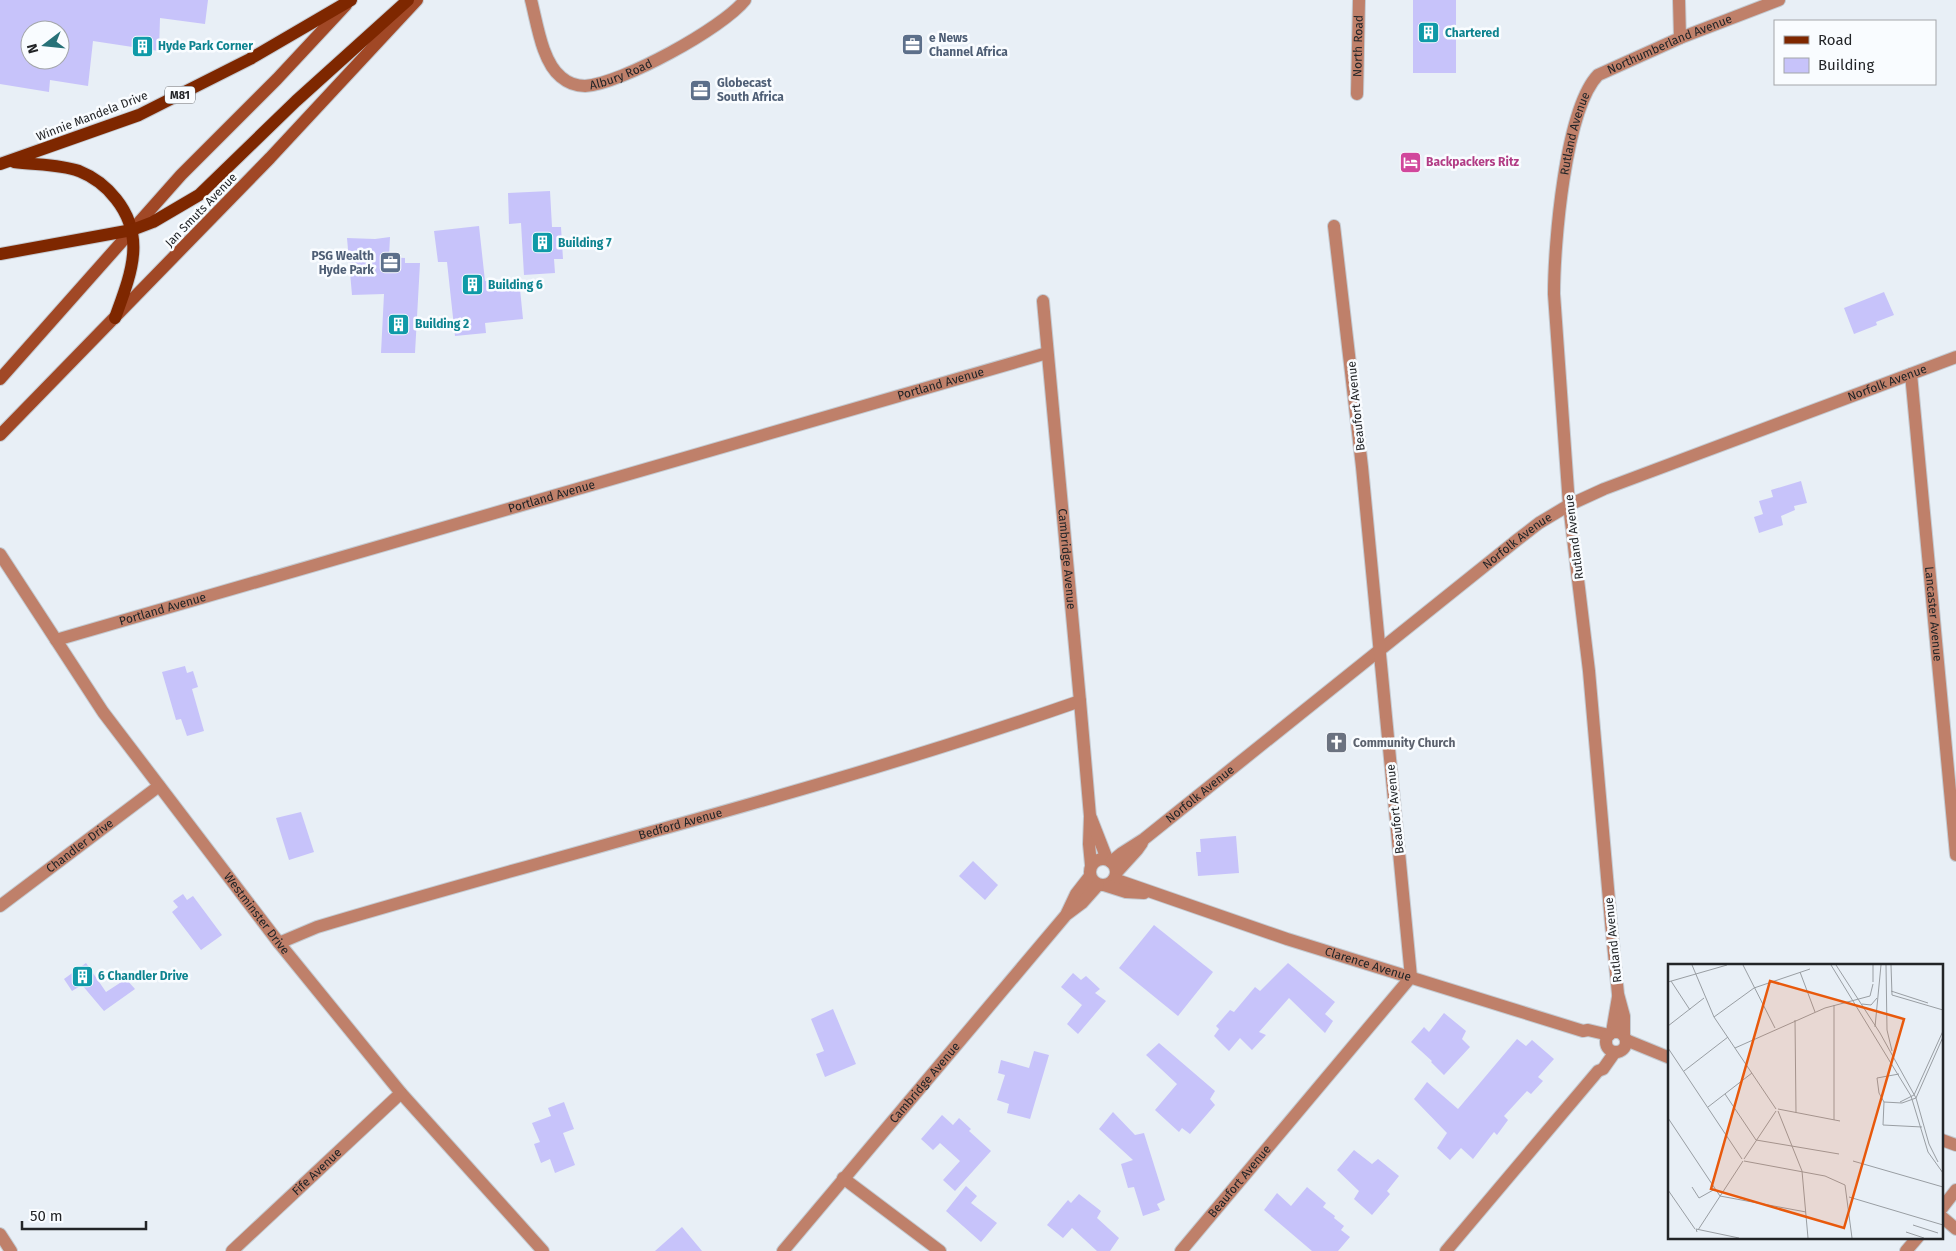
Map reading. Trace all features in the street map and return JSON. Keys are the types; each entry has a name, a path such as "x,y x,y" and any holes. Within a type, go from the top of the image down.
{"main road":[{"path":"0,254 132,230 153,222 199,195 296,101 408,0"},
{"name":"Jan Smuts Avenue","path":"0,435 270,158 417,0"},
{"path":"0,379 181,176 277,79 350,1"},
{"name":"Winnie Mandela Drive","path":"5,163 139,115 250,59 350,1"},
{"path":"5,163 66,168 80,172 96,180 119,202 128,217 132,230 134,257 132,272 115,318"}],"street":[{"name":"Albury Road","path":"531,0 547,58 553,69 562,78 579,86 602,83 626,74 702,36 726,20 745,0"},
{"name":"North Road","path":"1357,94 1359,0"},
{"path":"1679,0 1680,38"},
{"name":"Northumberland Avenue","path":"1591,82 1598,75 1608,70 1680,38 1779,0"},
{"name":"Rutland Avenue","path":"1446,1251 1598,1071 1602,1057 1615,1042 1624,1016 1618,994 1589,671 1569,505 1555,319 1554,264 1567,166 1579,111 1591,82"},
{"name":"Beaufort Avenue","path":"1180,1251 1411,977 1350,352 1334,226"},
{"name":"Cambridge Avenue","path":"783,1251 1066,915 1082,903 1104,873 1089,844 1090,816 1042,301"},
{"name":"Portland Avenue","path":"56,640 1047,353"},
{"name":"Norfolk Avenue","path":"1104,873 1122,853 1144,839 1517,540 1569,505 1604,489 1956,357"},
{"name":"Lancaster Avenue","path":"1912,374 1956,855"},
{"name":"Westminster Drive","path":"0,554 103,712 279,943 401,1092 543,1251"},
{"name":"Bedford Avenue","path":"279,943 330,923 743,806 996,730 1080,701"},
{"name":"Chandler Drive","path":"0,906 159,786"},
{"name":"Clarence Avenue","path":"1104,873 1154,893 1287,939 1583,1031 1587,1035 1615,1042 1639,1053 1655,1053 1668,1057"},
{"name":"Fife Avenue","path":"232,1251 401,1092"},
{"path":"1944,1141 1956,1145"},
{"path":"843,1178 940,1251"},
{"path":"1944,1205 1956,1190"},
{"path":"1944,1219 1956,1229"},
{"path":"0,1234 12,1251"},
{"path":"1906,1251 1917,1238"}],"building":[{"name":"Hyde Park Corner","path":"0,0 208,0 205,24 160,18 159,51 93,41 88,86 50,80 49,92 0,84"},
{"name":"Chartered","path":"1413,0 1456,0 1456,73 1413,73"},
{"name":"Building 7","path":"550,191 552,227 561,227 563,259 554,259 555,273 524,275 521,223 509,224 508,193"},
{"name":"Building 6","path":"479,226 485,281 495,279 496,291 520,289 523,319 485,323 486,333 455,336 447,262 438,262 434,231"},
{"name":"Building 2","path":"390,237 389,257 405,258 405,263 420,263 415,353 381,353 384,294 352,295 347,238 375,239"},
{"path":"1884,292 1894,315 1876,322 1877,325 1854,334 1844,308"},
{"path":"1801,481 1807,503 1794,506 1795,510 1781,516 1783,525 1759,533 1754,517 1763,514 1759,501 1773,497 1771,490"},
{"path":"185,666 187,673 193,671 198,687 192,689 204,731 187,736 181,719 176,720 162,672"},
{"path":"301,812 314,852 289,860 276,818"},
{"path":"1236,836 1239,873 1198,876 1196,852 1201,852 1200,839"},
{"path":"973,861 998,885 985,900 959,876"},
{"path":"183,894 187,900 193,896 222,935 201,950 172,912 178,907 173,901"},
{"path":"1154,925 1213,972 1178,1016 1119,968"},
{"name":"6 Chandler Drive","path":"86,963 106,992 126,979 135,989 104,1011 82,985 72,991 64,979"},
{"path":"1288,963 1335,1002 1325,1014 1333,1021 1325,1033 1289,998 1259,1032 1266,1035 1252,1050 1240,1038 1229,1051 1214,1036 1219,1029 1216,1026 1230,1010 1234,1012 1255,987 1260,991"},
{"path":"1073,973 1081,980 1086,976 1100,989 1095,993 1106,1001 1078,1034 1067,1024 1082,1005 1061,987"},
{"path":"833,1009 856,1064 825,1077 816,1054 824,1051 811,1019"},
{"path":"1444,1013 1466,1031 1462,1039 1470,1047 1444,1075 1411,1042 1424,1027 1429,1032"},
{"path":"1517,1039 1526,1046 1532,1040 1554,1059 1538,1077 1543,1081 1531,1094 1527,1091 1504,1116 1508,1120 1497,1135 1494,1132 1473,1159 1461,1148 1450,1160 1437,1148 1447,1133 1414,1099 1427,1082 1458,1109"},
{"path":"1159,1043 1215,1091 1210,1099 1215,1105 1190,1134 1182,1128 1179,1132 1155,1110 1177,1084 1146,1055"},
{"path":"1034,1051 1049,1055 1030,1119 1007,1113 1009,1104 997,1100 1005,1075 998,1073 1001,1060 1029,1068"},
{"path":"564,1102 574,1129 563,1133 575,1165 555,1173 550,1159 541,1163 534,1144 540,1142 532,1123 551,1116 548,1108"},
{"path":"1113,1112 1135,1135 1144,1133 1165,1200 1157,1204 1160,1210 1143,1216 1134,1187 1128,1188 1121,1164 1133,1160 1099,1129"},
{"path":"942,1115 953,1125 959,1118 971,1129 969,1131 991,1151 955,1191 943,1180 960,1161 940,1143 933,1150 921,1139"},
{"path":"1354,1150 1372,1164 1378,1159 1399,1176 1387,1191 1390,1194 1372,1215 1354,1199 1359,1191 1337,1170"},
{"path":"966,1186 977,1196 971,1203 997,1223 981,1242 946,1211"},
{"path":"1307,1187 1326,1203 1323,1207 1344,1226 1341,1230 1350,1237 1338,1251 1312,1251 1264,1210 1277,1193 1291,1206"},
{"path":"1079,1194 1101,1211 1097,1218 1119,1238 1110,1251 1097,1251 1072,1228 1063,1238 1047,1225 1068,1200 1071,1203"},
{"path":"682,1227 702,1251 655,1251"}],"place":[{"name":"Chartered","path":"1429,33"},
{"name":"e News Channel Africa","path":"913,45"},
{"name":"Hyde Park Corner","path":"142,46"},
{"name":"Globecast South Africa","path":"701,90"},
{"name":"Backpackers Ritz","path":"1410,162"},
{"name":"Building 7","path":"542,243"},
{"name":"PSG Wealth Hyde Park","path":"390,263"},
{"name":"Building 6","path":"472,285"},
{"name":"Building 2","path":"399,324"},
{"name":"Community Church","path":"1337,743"},
{"name":"6 Chandler Drive","path":"82,976"}]}
